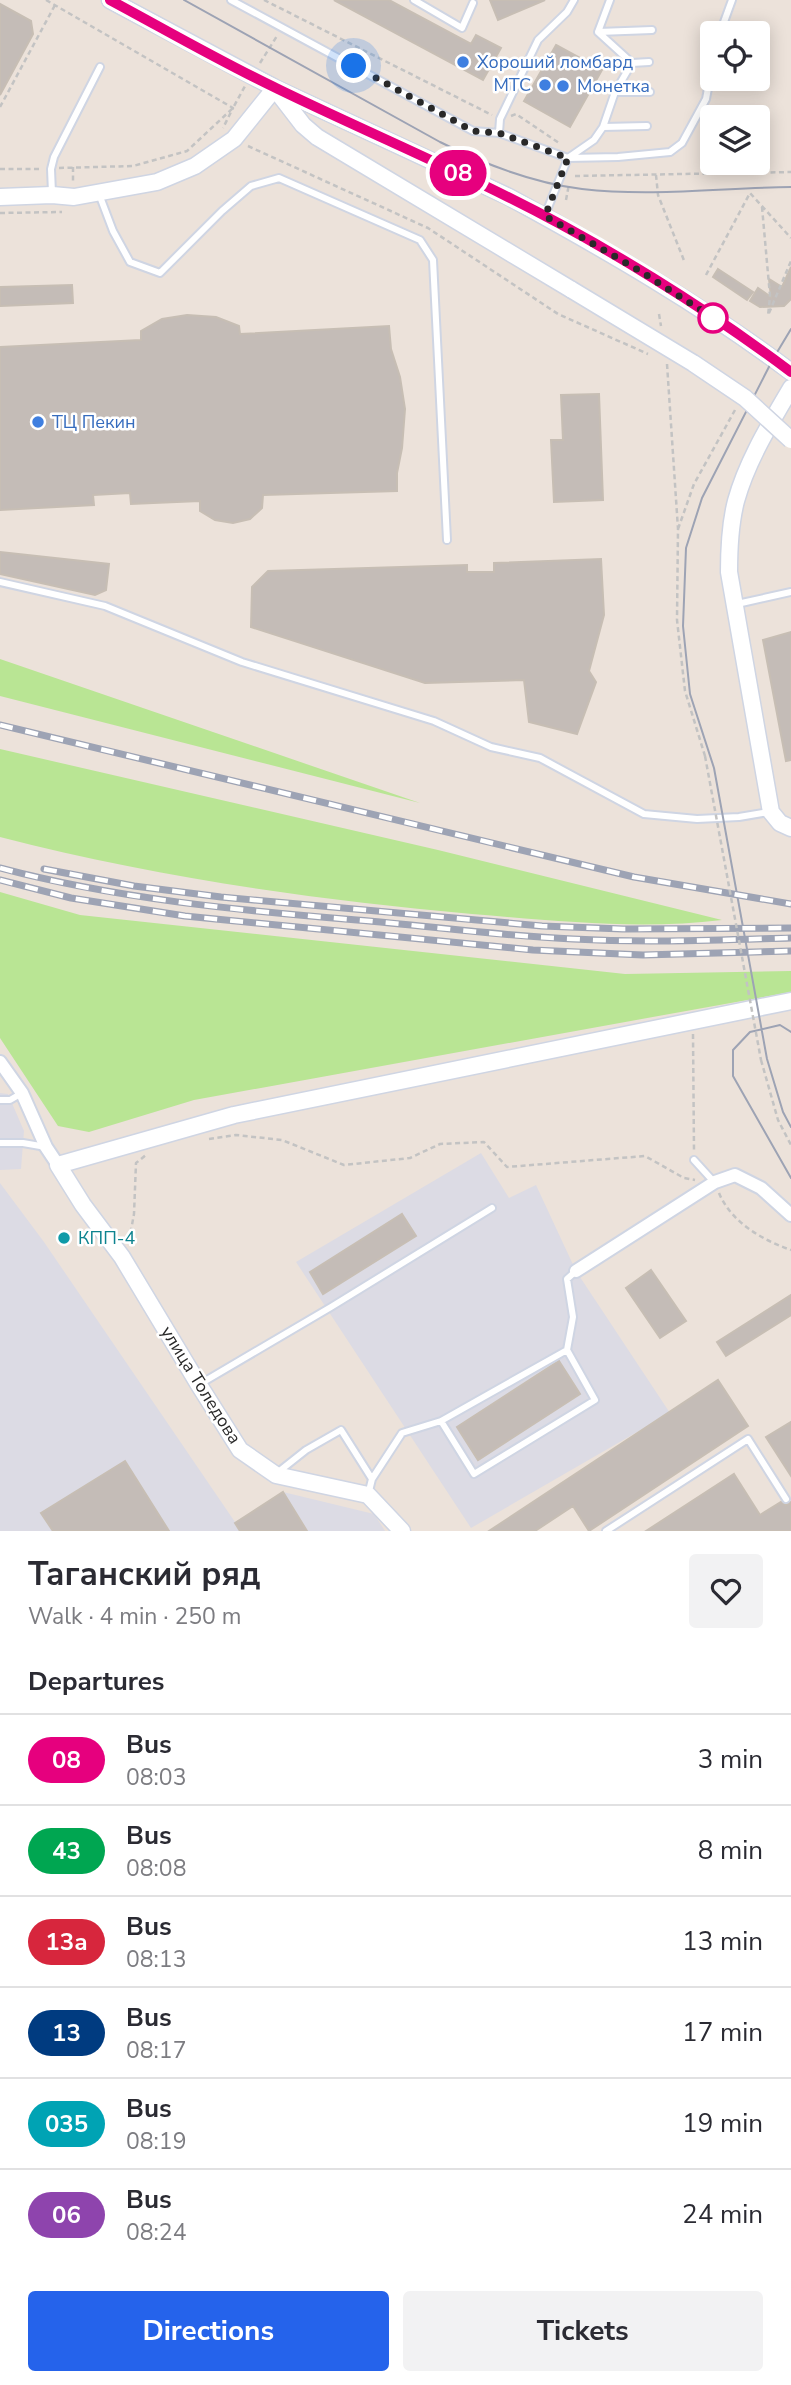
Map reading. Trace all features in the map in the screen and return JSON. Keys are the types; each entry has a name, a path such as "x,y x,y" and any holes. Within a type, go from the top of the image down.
{"main road":[{"path":"110,0 275,88 545,216 640,271 791,372"},
{"path":"0,197 74,197 157,182 195,166 233,139 275,88"},
{"path":"275,88 303,125 317,137 714,377 745,398 791,440"},
{"path":"791,388 764,437 736,501 729,547 729,572 771,812 780,823 791,828"},
{"path":"58,1166 234,1115 791,1001"},
{"name":"улица Толедова","path":"58,1166 122,1257 240,1450 276,1475 370,1487"},
{"path":"370,1487 402,1531"}],"street":[{"path":"0,1062 22,1093 46,1147 58,1166"},
{"path":"576,1271 715,1182 735,1175 761,1188 791,1215"}],"lane":[{"path":"231,0 473,131 499,133 568,158 670,152 682,143 706,99 707,91"},
{"path":"414,0 462,28 473,3"},
{"path":"499,133 500,119 538,40 567,12 574,0"},
{"path":"598,32 610,0"},
{"path":"724,21 732,0"},
{"path":"598,32 652,30"},
{"path":"598,32 632,63 649,62"},
{"path":"545,216 568,158 594,139 603,127 615,92 632,63"},
{"path":"52,195 51,169 54,157 100,67"},
{"path":"615,92 650,92"},
{"path":"603,127 647,126"},
{"path":"99,194 113,231 130,262 160,273 251,186 279,178 420,240 433,260 447,540"},
{"path":"0,582 106,606 242,662 434,721 491,747 540,758 644,814 697,819 771,812"},
{"path":"735,604 791,592"},
{"path":"0,1100 10,1100 22,1093"},
{"path":"0,1143 46,1147"},
{"path":"694,1160 715,1182"},
{"path":"199,1385 492,1208"},
{"path":"441,1421 474,1474 595,1400 567,1350 573,1317 568,1279 576,1271"},
{"path":"370,1487 402,1433 441,1421 567,1350"},
{"path":"276,1475 306,1450 341,1430 370,1487"},
{"path":"606,1531 748,1440 786,1499"}],"path":[{"path":"46,0 233,108"},
{"path":"264,0 500,119 516,114 563,146 575,176"},
{"path":"0,107 55,5"},
{"path":"233,139 222,126 291,14"},
{"path":"0,169 132,166 187,151 233,108"},
{"path":"566,200 570,179 575,176 791,172"},
{"path":"656,174 658,195 685,263"},
{"path":"706,275 750,194 791,238"},
{"path":"762,207 770,296 768,316 791,261"},
{"path":"0,213 62,212"},
{"path":"667,363 678,529 677,620 685,691 705,756 761,1060 778,1120 791,1145"},
{"path":"678,529 694,484 740,401"},
{"path":"692,1021 695,1061 694,1160"},
{"path":"198,1140 236,1135 282,1140 344,1165 410,1158 440,1144 484,1142 507,1167 645,1156 684,1178 715,1182 724,1206 749,1229 770,1242 791,1250"},
{"path":"122,1257 134,1214 136,1163 152,1151"}],"shaded area":[{"path":"0,1093 8,1094 24,1131 21,1169 0,1170"},
{"path":"481,1153 509,1198 536,1185 576,1271 670,1413 471,1528 296,1262"},
{"path":"0,1183 44,1242 235,1522 283,1492 374,1514 385,1531 0,1531"}],"green space":[{"path":"0,659 420,803 0,696"},
{"path":"0,749 438,850 722,920 660,924 597,923 412,908 234,885 58,851 0,837"},
{"path":"0,892 80,915 625,974 791,971 791,992 194,1100 89,1132 58,1126 0,1038"}],"building":[{"path":"334,0 389,0 471,44 476,35 501,48 483,80"},
{"path":"490,0 545,0 498,20"},
{"path":"0,4 31,21 33,34 0,95"},
{"name":"Монетка","path":"556,45 602,70 570,127 524,101"},
{"path":"791,267 791,299 784,306 760,307 750,301 758,288 771,297 769,279 782,287"},
{"path":"718,269 753,292 747,300 713,277"},
{"path":"72,285 73,303 0,306 0,287"},
{"path":"187,315 216,317 239,326 240,334 389,326 391,349 400,377 405,409 397,491 263,495 262,508 250,519 233,523 215,520 200,511 200,501 131,504 130,493 93,495 94,505 0,510 0,347 141,340 141,331 162,319"},
{"path":"599,394 603,500 554,502 551,440 563,440 561,395"},
{"path":"0,552 109,564 106,590 95,595 0,574"},
{"path":"601,559 604,615 589,671 596,682 577,734 529,722 524,680 425,683 251,627 252,587 268,571 467,565 467,572 494,572 494,563"},
{"path":"791,632 791,760 786,761 763,640"},
{"path":"402,1214 416,1236 323,1294 310,1272"},
{"path":"651,1270 686,1321 660,1338 626,1288"},
{"path":"791,1295 791,1315 726,1356 717,1342"},
{"path":"559,1361 580,1394 478,1460 457,1427"},
{"path":"718,1380 748,1426 589,1531 573,1506 535,1531 489,1531"},
{"path":"791,1422 791,1476 766,1437"},
{"path":"125,1461 169,1531 53,1531 41,1513"},
{"path":"734,1474 760,1515 781,1502 786,1505 791,1502 791,1531 646,1531"},
{"path":"283,1492 307,1531 240,1531 235,1523"}],"tram line":[{"path":"184,0 440,142 491,165 527,177 564,186 608,191 660,192 791,187"},
{"path":"791,329 702,498 686,548 683,626 690,694 714,768 767,1059 783,1112 791,1127"},
{"path":"791,1032 780,1025 750,1032 733,1050 733,1076 791,1178"}],"railway":[{"path":"0,725 634,877 791,904"},
{"path":"0,868 88,888 177,902 546,938 628,941 791,938"},
{"path":"44,869 134,886 221,897 542,926 623,929 791,928"},
{"path":"0,880 71,898 185,916 533,950 643,955 791,951"}],"bus line":[{"name":"08","path":"110,0 275,88 509,197 640,271 791,372"}],"place":[{"name":"Хороший ломбард","path":"463,62"},
{"name":"МТС","path":"545,85"},
{"name":"Монетка","path":"563,86"},
{"name":"ТЦ Пекин","path":"38,422"},
{"name":"КПП-4","path":"64,1238"}],"route":[{"path":"354,66 473,131 499,133 568,158 545,216 640,271 715,319 713,318"}]}
